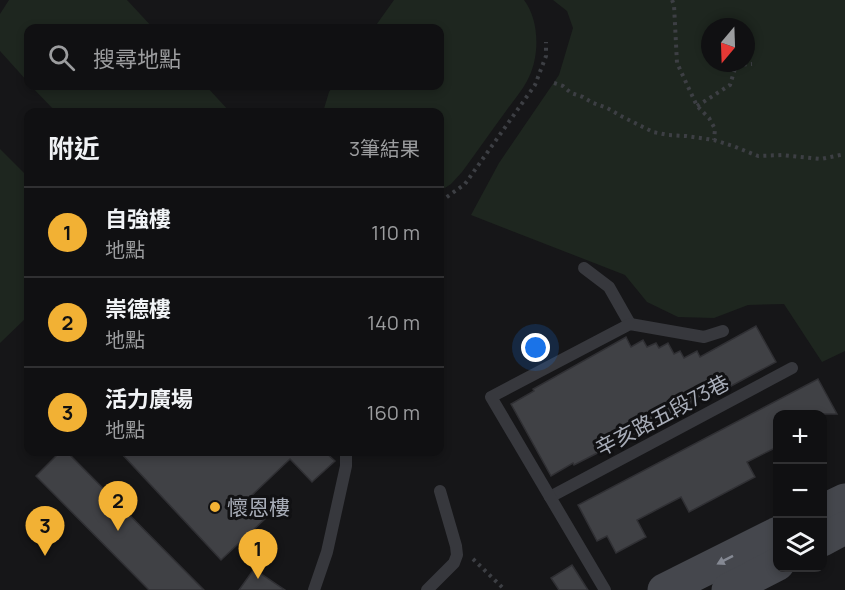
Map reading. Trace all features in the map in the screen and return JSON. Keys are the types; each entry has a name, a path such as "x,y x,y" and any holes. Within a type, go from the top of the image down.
{"main road":[{"path":"827,509 845,500"},
{"path":"827,537 845,528"},
{"path":"664,590 773,535"},
{"path":"728,590 773,566"}],"lane":[{"path":"584,268 609,287 630,324"},
{"path":"605,590 491,397 630,324 704,337 723,331"},
{"name":"辛亥路五段73巷","path":"550,497 792,368"},
{"path":"314,590 327,552 346,466 346,456"},
{"path":"427,590 454,563 457,555 440,491"}],"path":[{"path":"672,0 677,63 696,106 709,118 715,129 714,140"},
{"path":"444,199 465,184 535,86 546,56 546,42"},
{"path":"696,106 730,86 734,72"},
{"path":"554,83 653,132 714,140 758,156 782,155 821,159 845,154"},
{"path":"484,570 505,590"}],"shaded area":[{"path":"9,0 127,0 149,24 24,24 24,78 0,51 0,14"},
{"path":"394,0 524,0 533,18 536,51 527,81 462,172 444,188 444,108 324,108 330,90 444,90 444,24 377,24"},
{"path":"553,0 845,0 845,351 822,362 784,304 748,305 714,318 678,317 647,302 625,275 471,215 499,163 559,75 573,28 567,11"},
{"path":"35,90 210,90 226,108 52,108"},
{"path":"0,149 24,173 24,320 0,343"}],"building":[{"path":"756,326 776,362 720,392 718,388 551,476 511,404 534,391 533,389 626,337 631,347 643,340 647,347 656,343 659,348 668,343 674,354 680,351 684,358 697,351 700,357"},
{"path":"818,379 837,414 827,414 827,410 773,410 773,449 747,462 755,477 689,512 681,497 637,520 646,537 616,553 607,536 597,541 578,505"},
{"path":"56,456 71,456 204,590 149,590 36,476"},
{"name":"懷恩樓","path":"124,456 329,456 335,461 312,482 290,459 249,498 267,517 221,560"},
{"path":"572,565 588,590 559,590 551,578"},
{"path":"254,569 285,590 239,590"}],"place":[{"name":"懷恩樓","path":"215,507"},
{"name":"崇德樓","path":"118,531"},
{"name":"活力廣場","path":"45,556"},
{"name":"自強樓","path":"258,579"}]}
